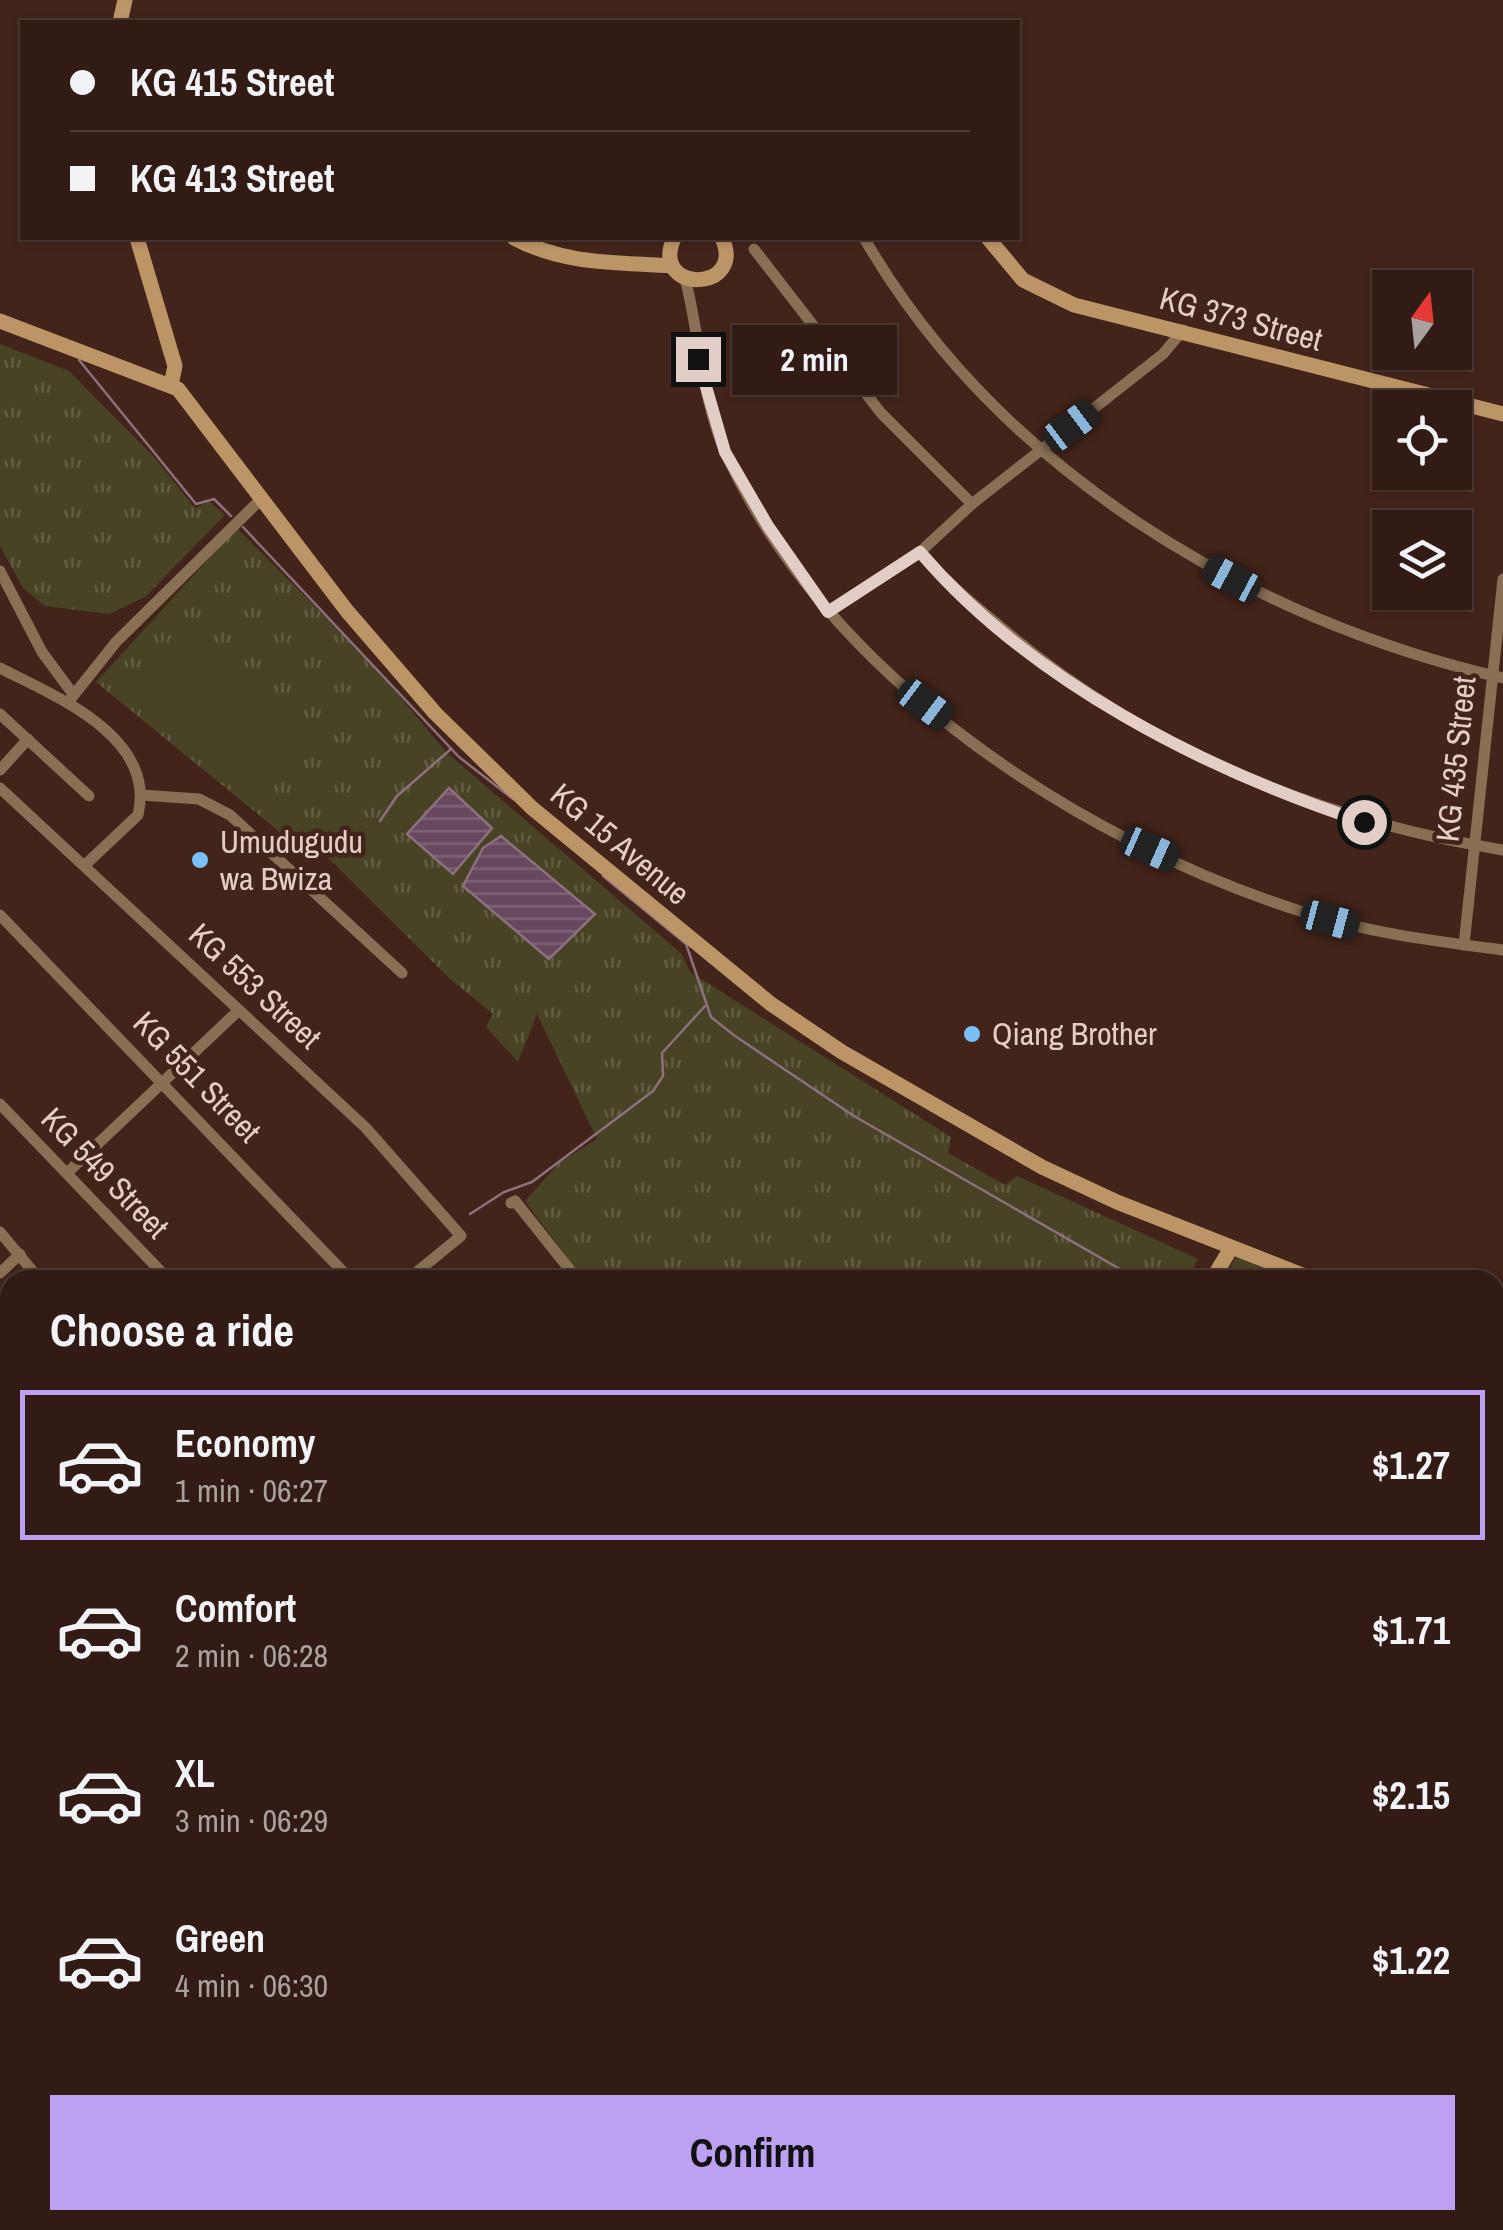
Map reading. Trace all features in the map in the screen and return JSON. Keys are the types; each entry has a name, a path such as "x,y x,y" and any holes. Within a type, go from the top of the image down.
{"main road":[{"path":"138,240 175,366 171,385"},
{"path":"520,240 580,260 644,265 672,251 693,279 714,276 724,266 725,240"},
{"name":"KG 373 Street","path":"989,240 999,256 1035,289 1074,306 1183,330 1308,366 1503,414"},
{"name":"KG 15 Avenue","path":"0,320 171,385 192,406 260,500 375,644 466,744 532,808 771,1004 842,1052 1042,1167 1289,1270"},
{"path":"1218,1270 1231,1248"}],"street":[{"path":"865,240 928,332 1044,449 1140,525 1284,606 1401,651 1497,676"},
{"path":"754,248 881,412 972,504"},
{"path":"693,279 698,359 725,452 768,526 828,612 925,704 1017,774 1080,814 1222,882 1302,912 1386,935 1503,950"},
{"path":"828,612 920,552 972,504 1163,354 1183,330"},
{"path":"71,698 137,620 260,500"},
{"path":"920,552 944,580 1050,668 1186,750 1298,800 1364,822 1503,850"},
{"path":"0,571 71,698 111,736 140,782 138,814 84,865"},
{"name":"KG 435 Street","path":"1464,945 1497,676 1503,579"},
{"path":"0,668 71,698"},
{"path":"0,714 89,796"},
{"path":"0,770 28,739"},
{"name":"KG 553 Street","path":"0,788 366,1128 460,1236 419,1270"},
{"path":"141,795 199,799 230,815 402,973"},
{"name":"KG 551 Street","path":"0,915 341,1270"},
{"path":"67,1174 239,1010"},
{"name":"KG 549 Street","path":"0,1104 159,1270"},
{"path":"511,1203 515,1200 570,1270"},
{"path":"0,1232 32,1270"},
{"path":"3,1270 20,1254"}],"green space":[{"path":"0,344 69,371 154,457 195,508 209,501 225,515 145,597 109,614 45,606 23,588 0,546"},
{"path":"237,528 377,669 447,753 682,954 690,972 951,1137 948,1153 1005,1185 1017,1176 1198,1259 1192,1270 577,1270 525,1201 559,1163 597,1139 537,1014 518,1062 486,1027 493,1014 450,979 305,835 295,843 287,838 96,682"},
{"path":"184,628 307,736 252,799 124,693"},
{"path":"1236,1257 1268,1270 1229,1270"}],"shaded area":[{"path":"449,788 492,828 453,874 407,834"},
{"path":"501,836 595,914 549,959 463,886 483,848"}],"waterway":[{"path":"79,360 196,504 214,499 231,516"},
{"path":"243,527 459,757 513,799"},
{"path":"380,821 397,796 451,749"},
{"path":"603,876 686,944 711,1017 735,1036 854,1116 1122,1270"},
{"path":"470,1214 504,1192 532,1182 653,1091 663,1076 662,1053 705,1006"}],"place":[{"name":"Umudugudu wa Bwiza","path":"200,860"},
{"name":"Qiang Brother","path":"972,1034"}],"route":[{"path":"698,359 725,452 768,526 828,612 920,552 944,580 1050,668 1118,713 1213,764 1298,800 1364,822"}]}
